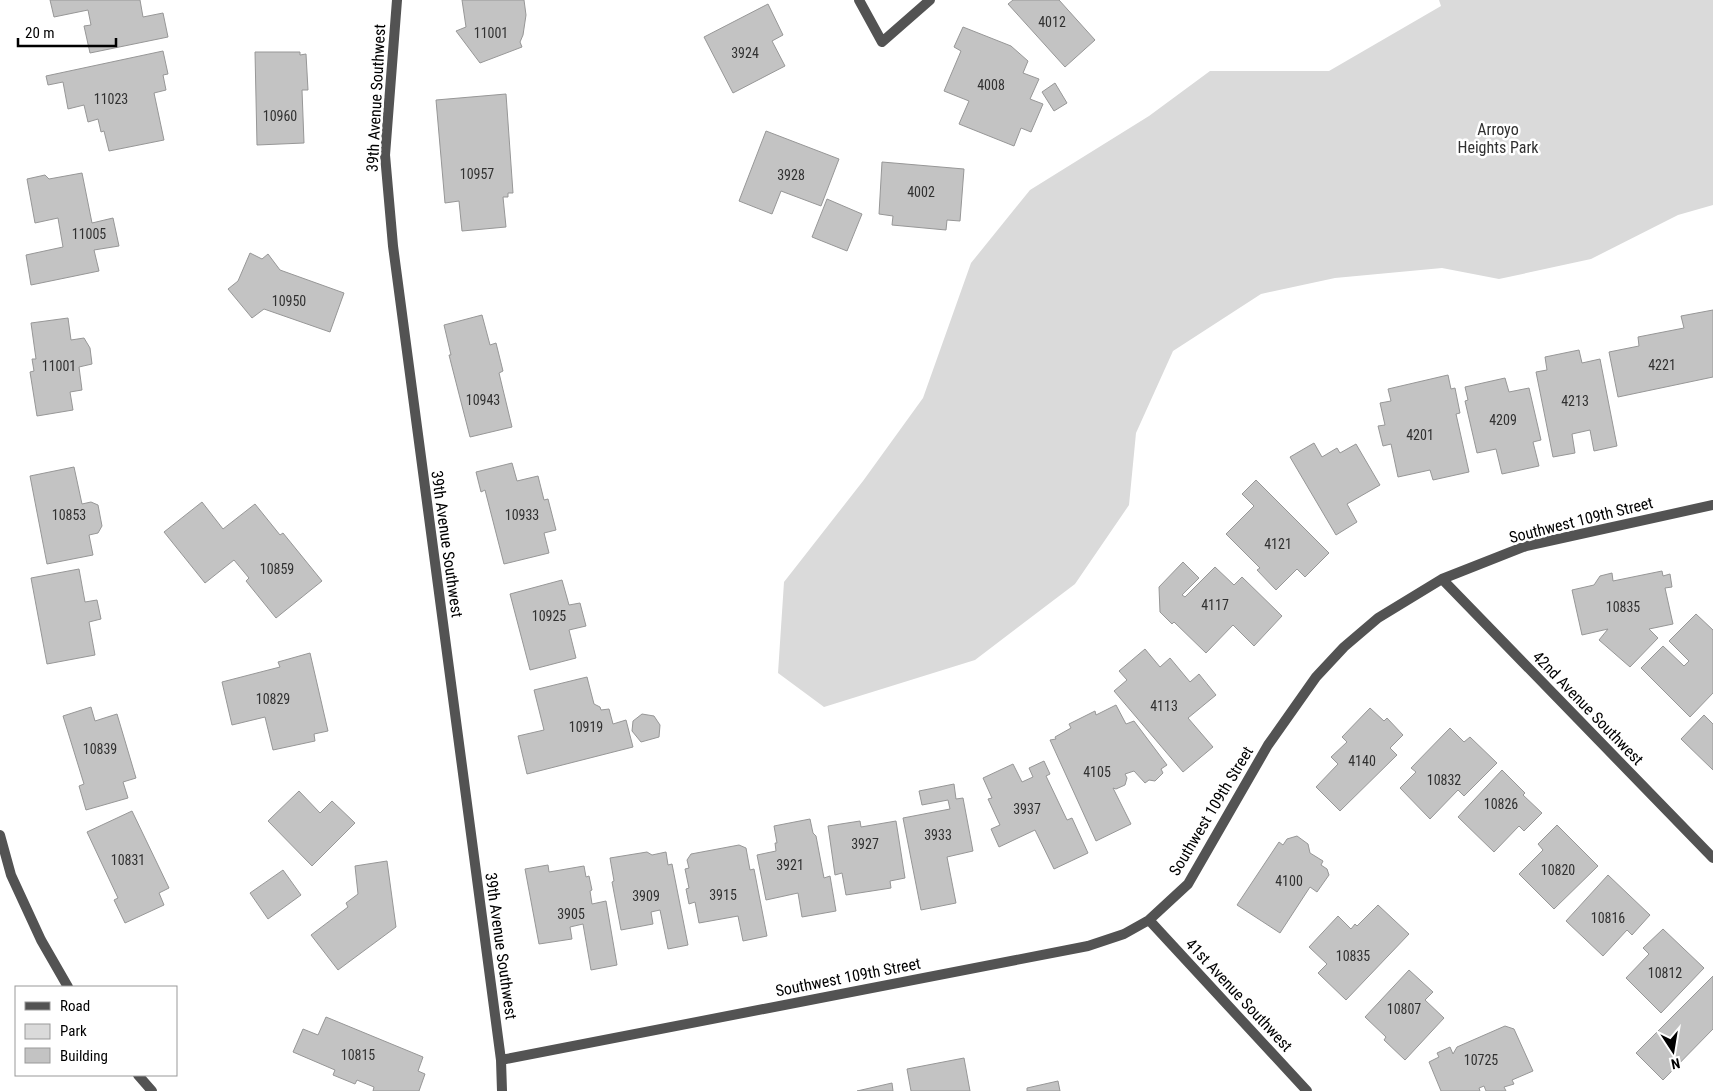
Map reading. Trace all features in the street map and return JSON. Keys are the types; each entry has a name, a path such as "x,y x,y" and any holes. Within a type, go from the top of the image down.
{"street":[{"name":"39th Avenue Southwest","path":"397,0 385,155 393,246 501,1060 502,1091"},
{"path":"859,0 882,42 930,0"},
{"name":"Southwest 109th Street","path":"501,1060 1088,946 1124,934 1149,920 1188,884 1268,745 1316,677 1344,647 1378,618 1442,579 1526,546 1713,505"},
{"name":"42nd Avenue Southwest","path":"1442,579 1713,858"},
{"path":"0,835 11,874 41,940 67,986"},
{"name":"41st Avenue Southwest","path":"1149,920 1307,1091"},
{"path":"139,1076 152,1091"}],"green space":[{"name":"Arroyo Heights Park","path":"1439,0 1713,0 1713,205 1678,215 1591,259 1499,279 1442,268 1335,278 1261,294 1173,351 1136,433 1129,505 1075,584 975,660 824,707 778,673 784,582 863,481 923,398 971,263 1030,190 1149,116 1210,71 1329,71 1441,6"}],"building":[{"path":"50,0 140,0 143,17 163,13 168,37 90,53 84,26 91,25 88,10 54,17"},
{"path":"462,0 524,0 526,15 520,42 522,47 480,63 456,31 466,27"},
{"path":"1013,0 1059,0 1095,40 1065,67 1008,4"},
{"path":"768,4 783,35 772,41 785,66 733,93 704,37"},
{"path":"963,27 1011,46 1028,61 1023,73 1039,79 1030,99 1043,104 1031,132 1021,128 1014,146 959,124 969,101 944,91 961,51 954,47"},
{"path":"163,51 168,74 163,75 166,90 154,93 164,140 109,151 104,131 101,132 98,119 88,122 84,105 68,109 63,82 48,85 46,76"},
{"path":"255,52 300,52 300,55 306,54 308,90 302,90 304,143 257,145"},
{"path":"1055,83 1067,103 1054,111 1042,92"},
{"path":"506,94 513,193 508,193 508,197 503,197 506,227 462,231 459,201 445,203 436,100"},
{"path":"766,131 839,159 821,206 781,191 772,214 739,201"},
{"path":"882,162 964,169 960,221 947,220 946,230 892,225 893,216 879,214"},
{"path":"82,173 92,223 113,218 119,246 94,250 99,271 31,285 26,255 63,247 58,218 35,223 27,179 45,175 49,179"},
{"path":"827,199 862,214 847,251 812,237"},
{"path":"250,253 262,259 268,254 280,270 344,293 330,332 264,309 252,318 228,289 238,281"},
{"path":"1713,310 1713,377 1618,397 1609,352 1639,346 1638,337 1684,328 1681,316"},
{"path":"482,315 490,345 496,343 503,371 499,373 512,427 470,437 449,355 451,355 444,325"},
{"path":"68,318 71,340 84,338 90,348 92,364 79,367 82,390 70,392 73,410 37,416 30,372 34,371 32,359 36,359 31,323"},
{"path":"1579,350 1582,363 1600,359 1617,446 1594,451 1590,430 1572,434 1575,453 1553,457 1536,372 1547,370 1545,357"},
{"path":"1448,375 1451,389 1455,388 1460,413 1456,414 1469,472 1433,480 1430,470 1398,477 1391,444 1383,446 1378,426 1385,425 1380,403 1391,401 1388,389"},
{"path":"1505,378 1509,392 1529,388 1541,440 1533,442 1539,466 1502,474 1496,449 1477,453 1465,401 1468,400 1465,387"},
{"path":"1314,443 1322,457 1337,448 1340,453 1356,444 1380,485 1347,504 1357,522 1336,535 1290,457"},
{"path":"512,463 517,481 538,476 544,500 548,499 556,530 544,533 549,553 504,564 485,490 481,492 476,472"},
{"path":"74,467 82,504 91,502 98,505 102,526 98,533 89,535 93,555 47,564 30,476"},
{"path":"1256,480 1329,553 1305,577 1297,569 1276,590 1257,570 1260,568 1226,534 1254,506 1242,494"},
{"path":"202,502 223,529 255,504 280,535 283,533 322,581 276,618 246,581 249,578 234,560 205,583 164,532"},
{"path":"1183,562 1199,578 1182,595 1185,597 1215,567 1234,585 1242,577 1282,616 1254,646 1233,625 1206,653 1174,622 1172,624 1160,612 1159,587"},
{"path":"79,569 85,602 97,600 101,619 89,622 95,655 47,664 31,578"},
{"path":"1662,571 1663,576 1670,574 1672,587 1665,588 1673,624 1649,629 1658,638 1630,667 1599,640 1608,629 1582,635 1572,590 1594,585 1600,576 1612,573 1613,581"},
{"path":"562,580 569,605 580,603 586,626 569,630 576,658 530,670 510,594"},
{"path":"1696,614 1713,630 1713,693 1690,717 1641,668 1663,646 1684,666 1689,661 1669,641"},
{"path":"1145,649 1160,667 1170,658 1190,682 1199,674 1216,695 1188,718 1213,747 1183,772 1114,691 1127,680 1119,671"},
{"path":"310,653 328,731 314,734 315,741 273,750 265,717 232,725 222,682 280,667 278,662"},
{"path":"587,677 594,704 600,707 601,710 609,709 613,724 626,720 633,747 527,774 518,736 544,730 534,690"},
{"path":"1116,705 1126,724 1134,721 1167,765 1161,769 1163,773 1155,781 1149,780 1145,783 1134,771 1125,774 1127,778 1125,785 1116,789 1113,788 1131,824 1096,841 1050,740 1056,739 1055,737 1071,728 1069,724 1095,711 1096,715"},
{"path":"91,707 95,721 117,714 136,778 123,782 128,798 86,810 79,786 84,784 63,716"},
{"path":"1370,708 1384,721 1387,718 1403,735 1390,748 1397,755 1340,811 1316,787 1338,764 1331,757 1347,742 1342,737"},
{"path":"642,714 654,716 660,725 659,737 641,742 632,731 633,721"},
{"path":"1704,715 1713,724 1713,770 1681,739"},
{"path":"1450,728 1464,742 1470,737 1497,763 1464,796 1458,790 1430,819 1400,788 1416,772 1411,768"},
{"path":"1044,761 1050,774 1046,776 1067,820 1072,818 1088,853 1054,869 1035,830 999,847 991,829 1000,825 988,799 992,798 983,778 1013,764 1022,782 1033,777 1029,768"},
{"path":"1502,770 1525,793 1523,795 1542,813 1524,831 1519,826 1494,852 1458,817"},
{"path":"954,784 956,799 963,798 973,851 947,857 956,903 921,910 903,818 950,809 948,800 922,805 919,791"},
{"path":"299,791 320,813 332,801 355,823 312,866 268,821"},
{"path":"132,811 169,888 159,893 164,905 125,923 114,900 118,898 87,832"},
{"path":"810,819 813,833 816,836 824,878 830,876 836,911 802,917 798,893 766,900 757,855 776,851 775,843 777,843 774,826"},
{"path":"860,821 861,827 896,821 905,878 890,881 891,888 846,895 842,873 835,875 828,826"},
{"path":"1557,825 1598,866 1554,909 1519,874 1543,850 1538,844"},
{"path":"1297,836 1308,844 1310,853 1323,861 1321,865 1327,869 1329,875 1317,892 1310,887 1280,933 1237,905 1279,842 1283,845 1287,839"},
{"path":"739,845 746,848 750,870 754,869 767,936 743,941 738,916 699,923 695,902 689,904 686,889 689,888 685,869 689,868 687,860 691,854"},
{"path":"647,852 652,855 666,852 668,865 672,864 688,945 668,949 660,910 651,912 653,924 621,930 612,882 614,881 610,858"},
{"path":"387,861 396,927 338,970 311,935 348,907 346,903 358,894 355,866"},
{"path":"548,865 549,872 584,866 586,877 589,876 592,890 590,891 592,904 606,901 617,965 591,970 583,924 570,927 572,939 539,944 525,869"},
{"path":"283,870 301,895 268,919 250,893"},
{"path":"1608,875 1650,915 1632,935 1627,930 1603,956 1566,921"},
{"path":"1378,905 1409,934 1346,1000 1318,973 1327,964 1309,947 1338,916 1351,929 1355,924 1357,926"},
{"path":"1663,929 1704,968 1661,1013 1626,978 1649,954 1643,948"},
{"path":"1409,970 1433,992 1425,1000 1444,1018 1405,1060 1384,1040 1386,1037 1365,1017"},
{"path":"1713,976 1713,1029 1663,1080 1636,1053"},
{"path":"326,1017 423,1057 418,1071 425,1074 419,1091 373,1091 374,1087 357,1080 355,1084 333,1075 335,1070 293,1052 303,1029 318,1035"},
{"path":"1505,1026 1514,1029 1533,1071 1512,1080 1514,1084 1504,1087 1506,1091 1486,1091 1484,1086 1479,1088 1480,1091 1441,1091 1429,1062 1439,1057 1437,1053 1450,1047 1453,1054 1457,1047"},
{"path":"964,1058 970,1091 911,1091 907,1069"},
{"path":"1058,1081 1060,1091 1027,1091 1027,1088"},
{"path":"892,1083 893,1091 857,1091"}]}
